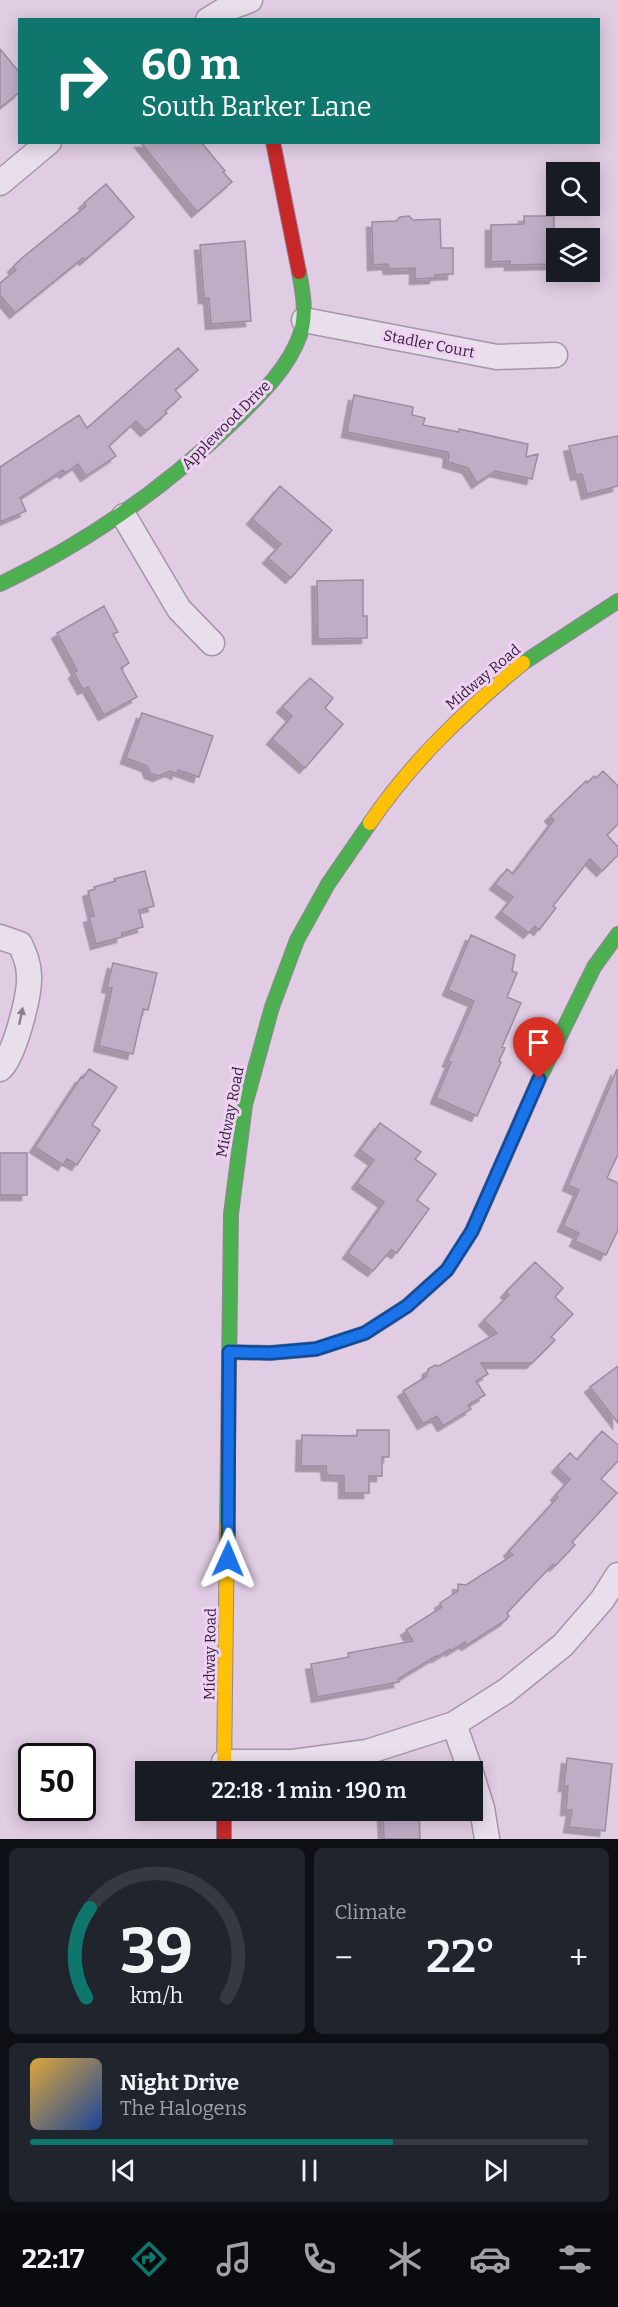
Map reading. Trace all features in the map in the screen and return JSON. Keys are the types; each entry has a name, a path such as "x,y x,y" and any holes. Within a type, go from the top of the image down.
{"main road":[{"name":"Applewood Drive","path":"0,584 87,540 124,516 187,466 253,402 281,368 297,343 304,320 304,298 273,144"},
{"name":"Midway Road","path":"224,1761 231,1214 245,1105 272,1007 297,940 328,884 357,838 394,787 437,739 484,695 527,660 618,601"},
{"path":"229,1352 270,1353 316,1349 365,1333 407,1306 447,1270 472,1231 539,1079 594,967 618,934"},
{"path":"224,1821 224,1839"}],"street":[{"path":"213,18 246,5"},
{"path":"0,183 47,144"},
{"name":"Stadler Court","path":"304,320 497,357 555,355"},
{"path":"124,516 179,609 212,643"},
{"path":"0,937 20,944 27,959 29,978 17,1036 10,1057 0,1070"},
{"path":"300,1761 367,1752 454,1724 506,1691 563,1645 602,1600 618,1575"},
{"path":"454,1724 467,1761"},
{"path":"483,1813 488,1839"}],"building":[{"path":"0,49 18,71 18,94 0,108"},
{"path":"142,144 203,144 225,171 223,172 232,182 197,212"},
{"path":"106,184 134,217 85,260 83,258 15,313 0,295 0,283 16,270 13,267 22,258 86,206 84,203"},
{"path":"409,216 413,220 440,219 441,248 453,248 453,274 415,279 415,268 389,269 388,264 373,265 372,222 396,221 400,217"},
{"path":"524,216 554,216 554,228 546,228 546,264 510,265 510,261 491,262 491,225 524,224"},
{"path":"245,241 251,321 211,324 209,298 204,298 200,245"},
{"path":"178,348 198,370 175,390 181,397 165,411 167,413 146,431 136,421 109,446 116,456 86,476 78,464 65,473 63,470 20,498 26,511 0,522 0,467 79,415 87,428"},
{"path":"354,395 413,407 412,415 425,418 423,425 459,432 459,429 528,444 526,457 538,454 532,479 495,471 477,483 468,468 448,462 447,452 347,432"},
{"path":"618,436 618,486 587,494 582,474 576,475 569,446"},
{"path":"280,486 332,530 291,578 268,558 281,544 252,519"},
{"path":"363,580 363,616 367,616 367,638 318,639 317,581"},
{"path":"104,606 118,632 113,634 129,663 121,668 137,697 104,715 88,687 83,689 74,673 77,670 57,633"},
{"path":"310,678 333,698 325,708 343,724 305,768 272,739 292,716 282,707"},
{"path":"142,713 213,736 199,777 178,770 177,774 170,771 158,776 150,773 147,766 126,758"},
{"path":"603,771 618,786 618,824 607,835 618,847 618,855 602,871 590,859 553,906 556,908 539,930 535,926 529,933 501,912 513,897 495,884 507,869 513,874 554,820 550,816 586,781 587,783 594,776 596,778"},
{"path":"145,871 154,906 139,910 143,927 122,933 122,937 96,944 89,917 94,916 88,891 115,881 114,879"},
{"path":"471,935 515,955 512,971 517,973 507,997 521,1003 502,1047 505,1048 499,1061 501,1062 477,1116 436,1098 451,1062 448,1061 474,1001 448,990"},
{"path":"113,963 157,973 148,1010 143,1009 133,1054 99,1046 112,988 107,987"},
{"path":"89,1069 117,1087 92,1125 100,1130 77,1165 67,1159 63,1165 35,1147 81,1077 83,1078"},
{"path":"617,1069 618,1154 607,1178 618,1183 618,1230 606,1255 575,1241 579,1233 563,1226 579,1190 568,1185"},
{"path":"380,1123 421,1152 415,1159 436,1174 417,1200 429,1209 397,1253 391,1250 373,1271 348,1253 384,1202 357,1183 374,1160 360,1150"},
{"path":"0,1153 27,1153 27,1195 0,1195"},
{"path":"535,1262 563,1288 555,1297 573,1314 551,1337 555,1340 532,1363 481,1363 488,1374 476,1381 485,1395 468,1405 471,1409 443,1426 437,1416 423,1424 403,1391 427,1376 428,1369 435,1365 439,1366 497,1333 484,1320 509,1295 506,1292"},
{"path":"618,1366 618,1423 590,1387"},
{"path":"357,1430 389,1430 389,1457 382,1457 382,1476 369,1476 369,1493 344,1493 344,1476 327,1475 326,1466 301,1466 302,1435 357,1436"},
{"path":"602,1431 618,1445 618,1461 601,1479 617,1493 572,1542 575,1545 555,1566 553,1564 507,1613 509,1616 506,1620 467,1645 465,1642 451,1651 450,1649 436,1656 398,1679 399,1682 317,1697 311,1664 349,1657 348,1653 413,1641 406,1630 442,1607 440,1603 458,1591 458,1584 466,1585 513,1555 509,1551 558,1497 556,1495 570,1479 557,1467 570,1453 577,1460"},
{"path":"567,1758 612,1764 605,1831 569,1827 572,1810 566,1810 568,1786 564,1786"},
{"path":"383,1821 419,1821 420,1839 384,1839"}],"traffic: fast":[{"path":"0,584 64,550 124,512 207,446 253,402 280,371 300,335 304,311 299,272"},
{"path":"523,663 618,601"},
{"path":"227,1525 231,1214 245,1105 272,1007 297,940 328,884 370,823"},
{"path":"229,1352 270,1353 316,1349 365,1333 407,1306 447,1270 472,1231 539,1079 594,967 618,934"}],"traffic: slow":[{"path":"370,823 403,779 440,738 523,663"},
{"path":"224,1761 227,1525"}],"traffic: jam":[{"path":"273,144 299,272"},
{"path":"224,1821 224,1839"}],"route":[{"path":"228,1559 229,1352 270,1353 316,1349 365,1333 407,1306 447,1270 472,1231 539,1079"}]}
